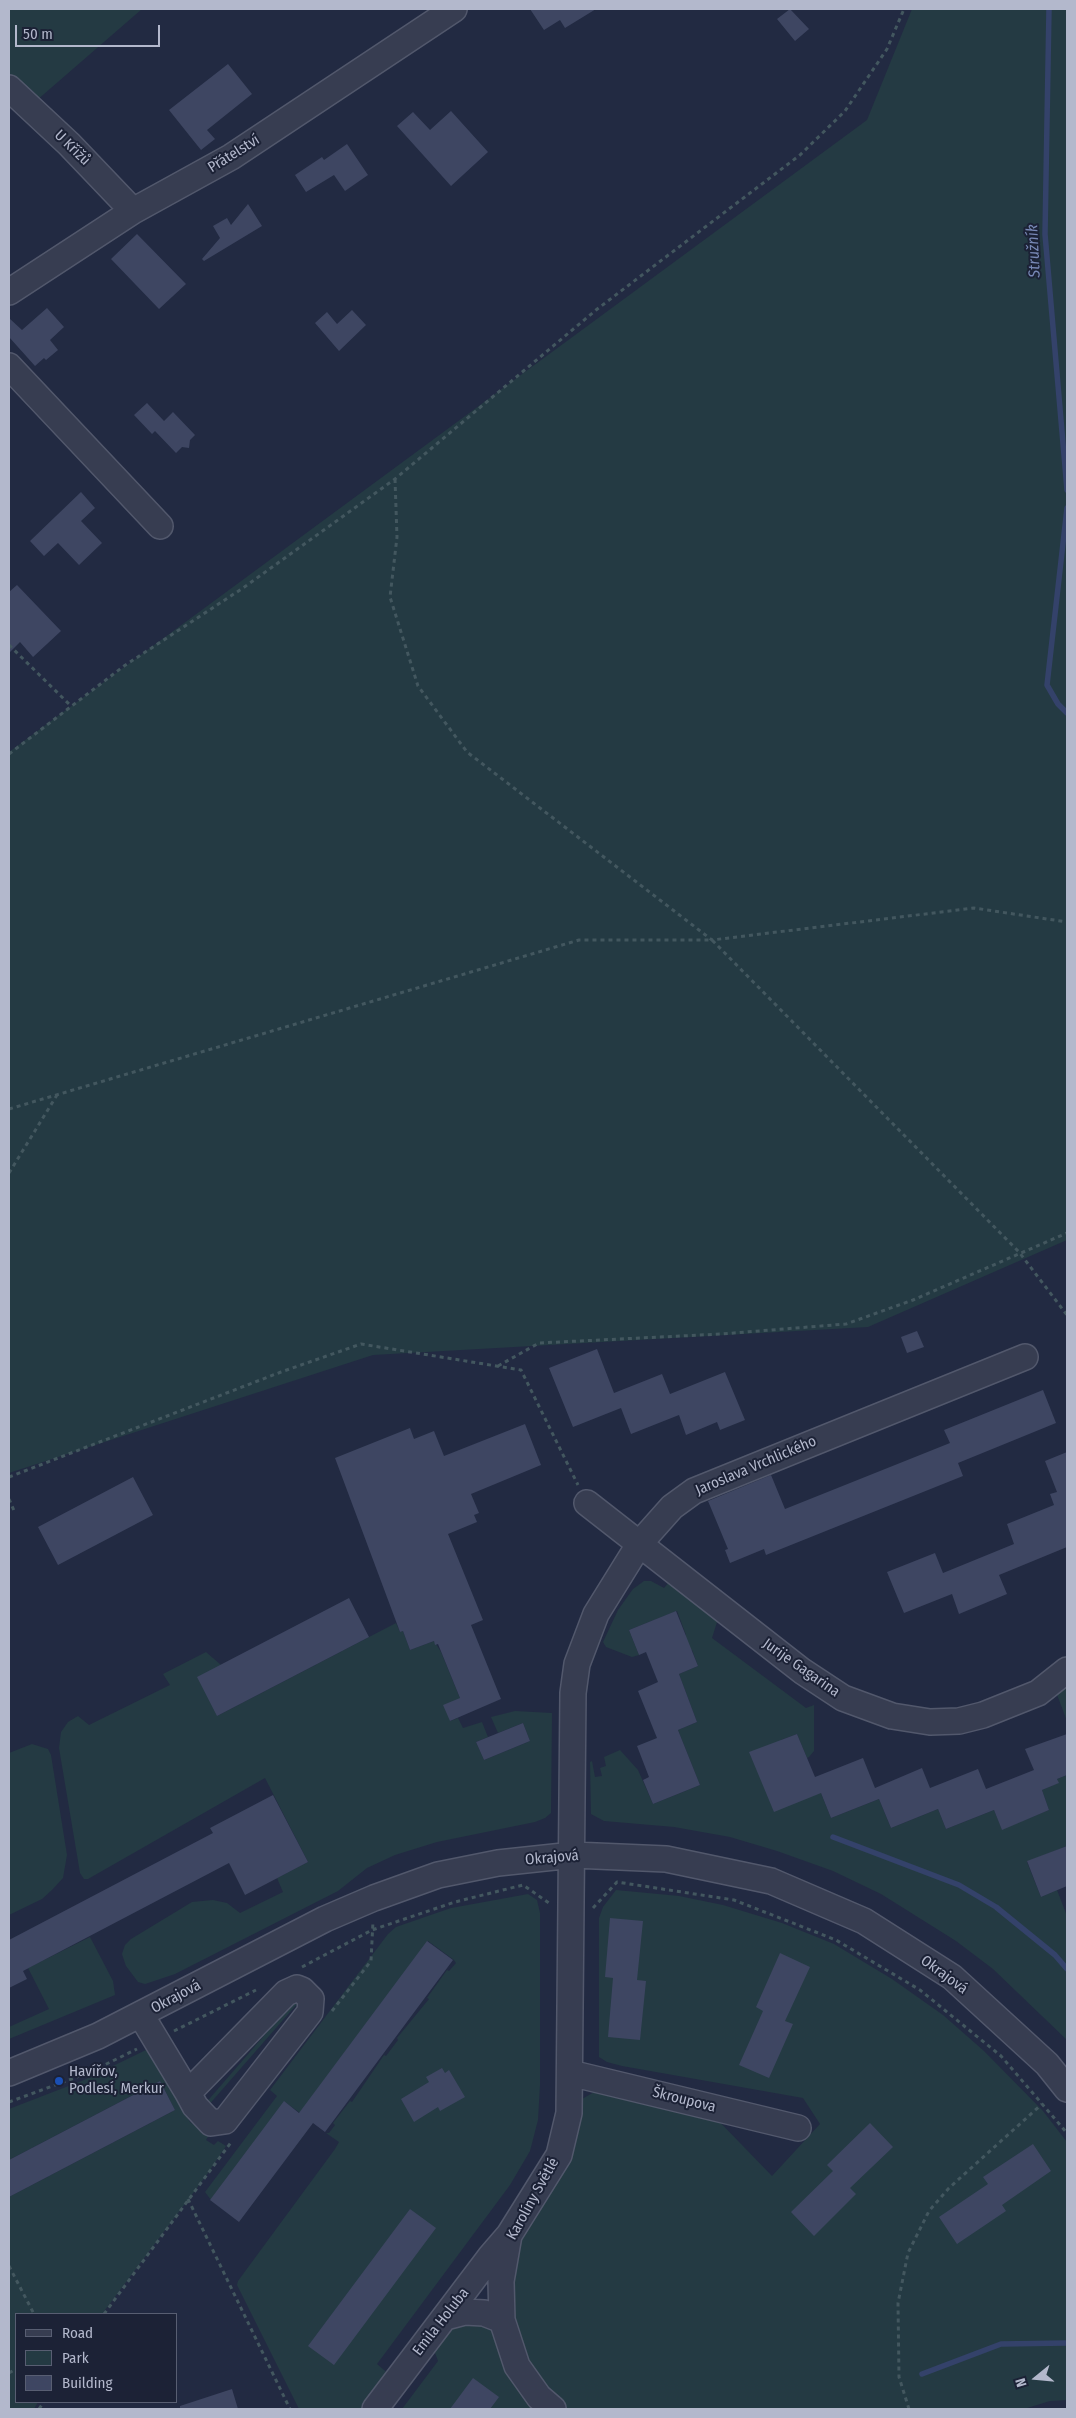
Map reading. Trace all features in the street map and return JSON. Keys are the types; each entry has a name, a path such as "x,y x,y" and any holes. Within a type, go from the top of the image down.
{"street":[{"name":"Přátelství","path":"9,292 132,211 231,157 454,9"},
{"name":"U Křížů","path":"9,88 69,144 132,211"},
{"path":"9,366 160,526"},
{"name":"Jaroslava Vrchlického","path":"573,1854 572,1721 577,1664 596,1614 640,1543 672,1507 694,1491 1025,1357"},
{"name":"Jurije Gagarina","path":"588,1504 802,1671 844,1698 892,1716 930,1722 945,1722 983,1715 1038,1693 1067,1670"},
{"name":"Okrajová","path":"9,2073 98,2036 325,1919 374,1898 438,1875 498,1863 573,1854 666,1859 771,1881 864,1921 952,1977 1047,2064 1067,2089"},
{"name":"Karolíny Světlé","path":"553,2409 538,2397 517,2366 502,2320 501,2281 509,2235 559,2154 569,2113 573,1854"},
{"path":"141,2015 195,2106 211,2123 225,2121 310,2012 312,2005 307,1993 296,1988 286,1993 188,2093"},
{"name":"Škroupova","path":"570,2073 798,2128"},
{"name":"Emila Holuba","path":"375,2409 490,2257 509,2235"},
{"path":"446,2317 465,2312 484,2313 502,2320"}],"path":[{"path":"9,754 124,666 243,588 395,479 596,310 800,156 845,111 887,49 904,9"},
{"path":"395,479 397,537 390,596 418,686 468,752 712,940 1019,1252 1067,1314"},
{"path":"9,645 64,697 71,706"},
{"path":"9,1109 579,940 712,940 974,908 1067,922"},
{"path":"9,1173 57,1095"},
{"path":"497,1366 539,1344 721,1334 846,1324 913,1300 1019,1252 1067,1233"},
{"path":"9,1477 280,1372 361,1344 521,1370 588,1504"},
{"path":"9,1499 15,1513"},
{"path":"910,2409 899,2377 898,2304 908,2253 929,2211 950,2188 1042,2104"},
{"path":"188,2200 290,2409"},
{"path":"9,2266 33,2313"}],"green space":[{"path":"9,9 142,9 36,101 9,77"},
{"path":"912,9 1067,9 1067,1240 868,1327 373,1355 9,1473 9,752 867,120"},
{"path":"671,1580 718,1619 712,1638 806,1708 814,1705 814,1751 809,1757 807,1758 797,1734 781,1740 821,1793 831,1818 879,1799 891,1828 938,1809 946,1829 994,1810 1002,1829 1049,1810 1042,1790 1058,1783 1057,1779 1067,1775 1067,1846 1027,1862 1041,1897 1057,1890 1067,1916 1067,2040 993,1969 956,1941 881,1894 833,1871 730,1837 674,1827 604,1821 591,1814 590,1762 592,1761 595,1777 602,1776 600,1768 606,1766 604,1757 620,1750 638,1770 653,1804 700,1785 678,1730 697,1722 679,1674 698,1666 692,1650 688,1651 683,1637 686,1635 677,1611 629,1630 639,1655 632,1657 606,1647 603,1642 618,1610 633,1589 644,1581 651,1581 664,1588"},
{"path":"396,1623 400,1632 403,1631 410,1650 434,1641 441,1652 460,1698 450,1721 458,1718 463,1728 482,1722 488,1737 476,1742 484,1760 530,1741 523,1723 498,1733 491,1717 515,1711 552,1713 551,1813 535,1822 437,1842 395,1855 367,1868 338,1891 175,1974 145,1984 138,1982 126,1966 122,1954 125,1945 131,1939 192,1902 213,1900 227,1903 240,1913 283,1892 277,1878 308,1862 265,1778 88,1879 84,1879 80,1873 59,1748 61,1732 68,1722 78,1716 89,1725 170,1685 163,1674 206,1652 221,1665 217,1716"},
{"path":"1067,1681 1067,1721 1056,1692"},
{"path":"32,1744 48,1749 51,1755 67,1855 63,1878 52,1890 42,1899 9,1915 9,1753"},
{"path":"616,1890 679,1896 723,1905 782,1923 834,1944 892,1979 943,2015 984,2051 1043,2111 1067,2142 1067,2400 1050,2401 1024,2409 564,2409 527,2365 509,2314 516,2252 582,2099 596,2091 711,2113 772,2176 820,2124 803,2098 622,2066 607,2062 599,2057 599,1918 603,1907"},
{"path":"528,1894 537,1900 540,1913 540,2085 538,2120 530,2151 510,2185 377,2364 391,2376 366,2409 299,2409 237,2285 238,2281 335,2149 339,2142 326,2133 329,2133 335,2125 333,2123 350,2101 352,2102 384,2055 386,2056 398,2040 397,2038 429,1999 427,1998 447,1970 449,1971 456,1963 454,1960 428,1941 300,2113 285,2102 211,2200 205,2192 277,2096 270,2090 388,1934 396,1927 451,1908"},
{"path":"90,1937 113,1981 115,1995 9,2039 9,2027 49,2009 28,1968"},
{"path":"294,2001 297,2004 207,2107 204,2105"},
{"path":"148,2049 190,2122 209,2135 206,2140 214,2145 218,2141 226,2146 206,2176 103,2313 15,2313 15,2403 37,2403 34,2409 9,2409 9,2197 175,2110 160,2081 9,2160 9,2109 84,2080"},
{"path":"475,2320 494,2331 538,2409 402,2409 438,2361 431,2342 442,2329"}],"building":[{"path":"530,9 596,9 565,28 560,20 544,30"},
{"path":"790,9 809,29 795,41 777,19"},
{"path":"228,64 252,94 207,130 215,139 201,150 169,110"},
{"path":"451,111 488,152 451,186 397,126 413,112 430,130"},
{"path":"347,144 368,175 345,191 334,175 306,192 295,175 322,157 324,160"},
{"path":"248,204 262,226 204,261 202,259 220,238 213,226 227,218 231,225"},
{"path":"137,234 186,284 159,309 111,259"},
{"path":"47,308 64,327 50,340 58,350 35,366 9,337 9,318 22,330"},
{"path":"352,310 366,325 339,351 315,323 327,312 337,324"},
{"path":"147,403 164,421 173,412 195,435 190,440 189,448 182,447 176,453 155,431 152,434 134,415"},
{"path":"81,492 95,508 81,521 102,543 79,565 58,543 44,556 30,541"},
{"path":"17,585 61,631 33,657 20,642 9,653 9,592"},
{"path":"917,1331 924,1347 907,1353 901,1337"},
{"path":"597,1349 614,1393 662,1374 670,1394 725,1372 745,1420 720,1430 717,1422 686,1435 679,1415 631,1434 621,1408 573,1427 549,1368"},
{"path":"1043,1390 1056,1423 958,1463 963,1476 766,1555 764,1549 730,1563 725,1550 728,1549 708,1501 771,1475 785,1509 950,1443 944,1430"},
{"path":"525,1424 541,1465 471,1494 479,1513 474,1515 477,1522 448,1534 483,1620 471,1625 501,1699 450,1721 443,1705 460,1698 438,1644 435,1645 434,1641 410,1650 403,1631 400,1632 335,1458 410,1428 414,1439 434,1431 444,1456"},
{"path":"1067,1452 1067,1547 999,1575 1007,1594 959,1614 952,1594 904,1613 887,1572 935,1553 943,1573 1014,1544 1007,1524 1054,1505 1050,1494 1057,1492 1045,1461"},
{"path":"133,1477 153,1515 58,1565 38,1527"},
{"path":"349,1598 369,1637 217,1716 197,1677"},
{"path":"676,1611 698,1666 679,1674 697,1722 678,1730 700,1785 653,1804 643,1780 649,1777 637,1746 657,1738 638,1691 658,1682 646,1652 639,1655 629,1630"},
{"path":"523,1723 530,1741 484,1760 476,1742"},
{"path":"797,1734 815,1777 863,1758 875,1788 922,1768 930,1788 978,1769 986,1789 1034,1770 1025,1749 1067,1734 1067,1775 1057,1779 1059,1783 1042,1790 1049,1810 1002,1830 994,1810 946,1829 938,1809 891,1828 879,1799 831,1818 821,1793 774,1812 749,1752"},
{"path":"273,1795 308,1862 245,1895 229,1863 23,1971 27,1979 9,1988 9,1940 213,1833 210,1828"},
{"path":"1067,1846 1067,1886 1041,1897 1027,1861"},
{"path":"610,1918 643,1921 637,1980 646,1981 640,2040 608,2037 613,1978 605,1977"},
{"path":"427,1941 453,1960 325,2132 313,2123 239,2222 210,2200 284,2101 299,2113"},
{"path":"780,1953 810,1967 785,2021 793,2024 769,2078 739,2065 763,2011 756,2007"},
{"path":"442,2068 445,2073 449,2070 465,2097 440,2111 438,2107 414,2122 401,2099 429,2082 426,2077"},
{"path":"160,2081 175,2110 9,2197 9,2160"},
{"path":"870,2123 893,2147 850,2188 856,2194 814,2236 791,2212 833,2171 827,2165"},
{"path":"1033,2144 1051,2171 1002,2205 1006,2211 957,2244 939,2217 988,2184 983,2177"},
{"path":"410,2209 436,2228 334,2365 308,2346"},
{"path":"473,2378 499,2397 490,2409 450,2409"},
{"path":"232,2389 238,2409 180,2409 180,2406"}],"waterway":[{"name":"Stružník","path":"1049,9 1045,234 1067,490"},
{"name":"Stružník","path":"1067,508 1047,685 1058,704 1067,713"},
{"path":"833,1837 959,1885 996,1907 1055,1955 1067,1969"},
{"path":"922,2374 1001,2344 1067,2343"}],"place":[{"name":"Havířov, Podlesí, Merkur","path":"59,2081"}]}
